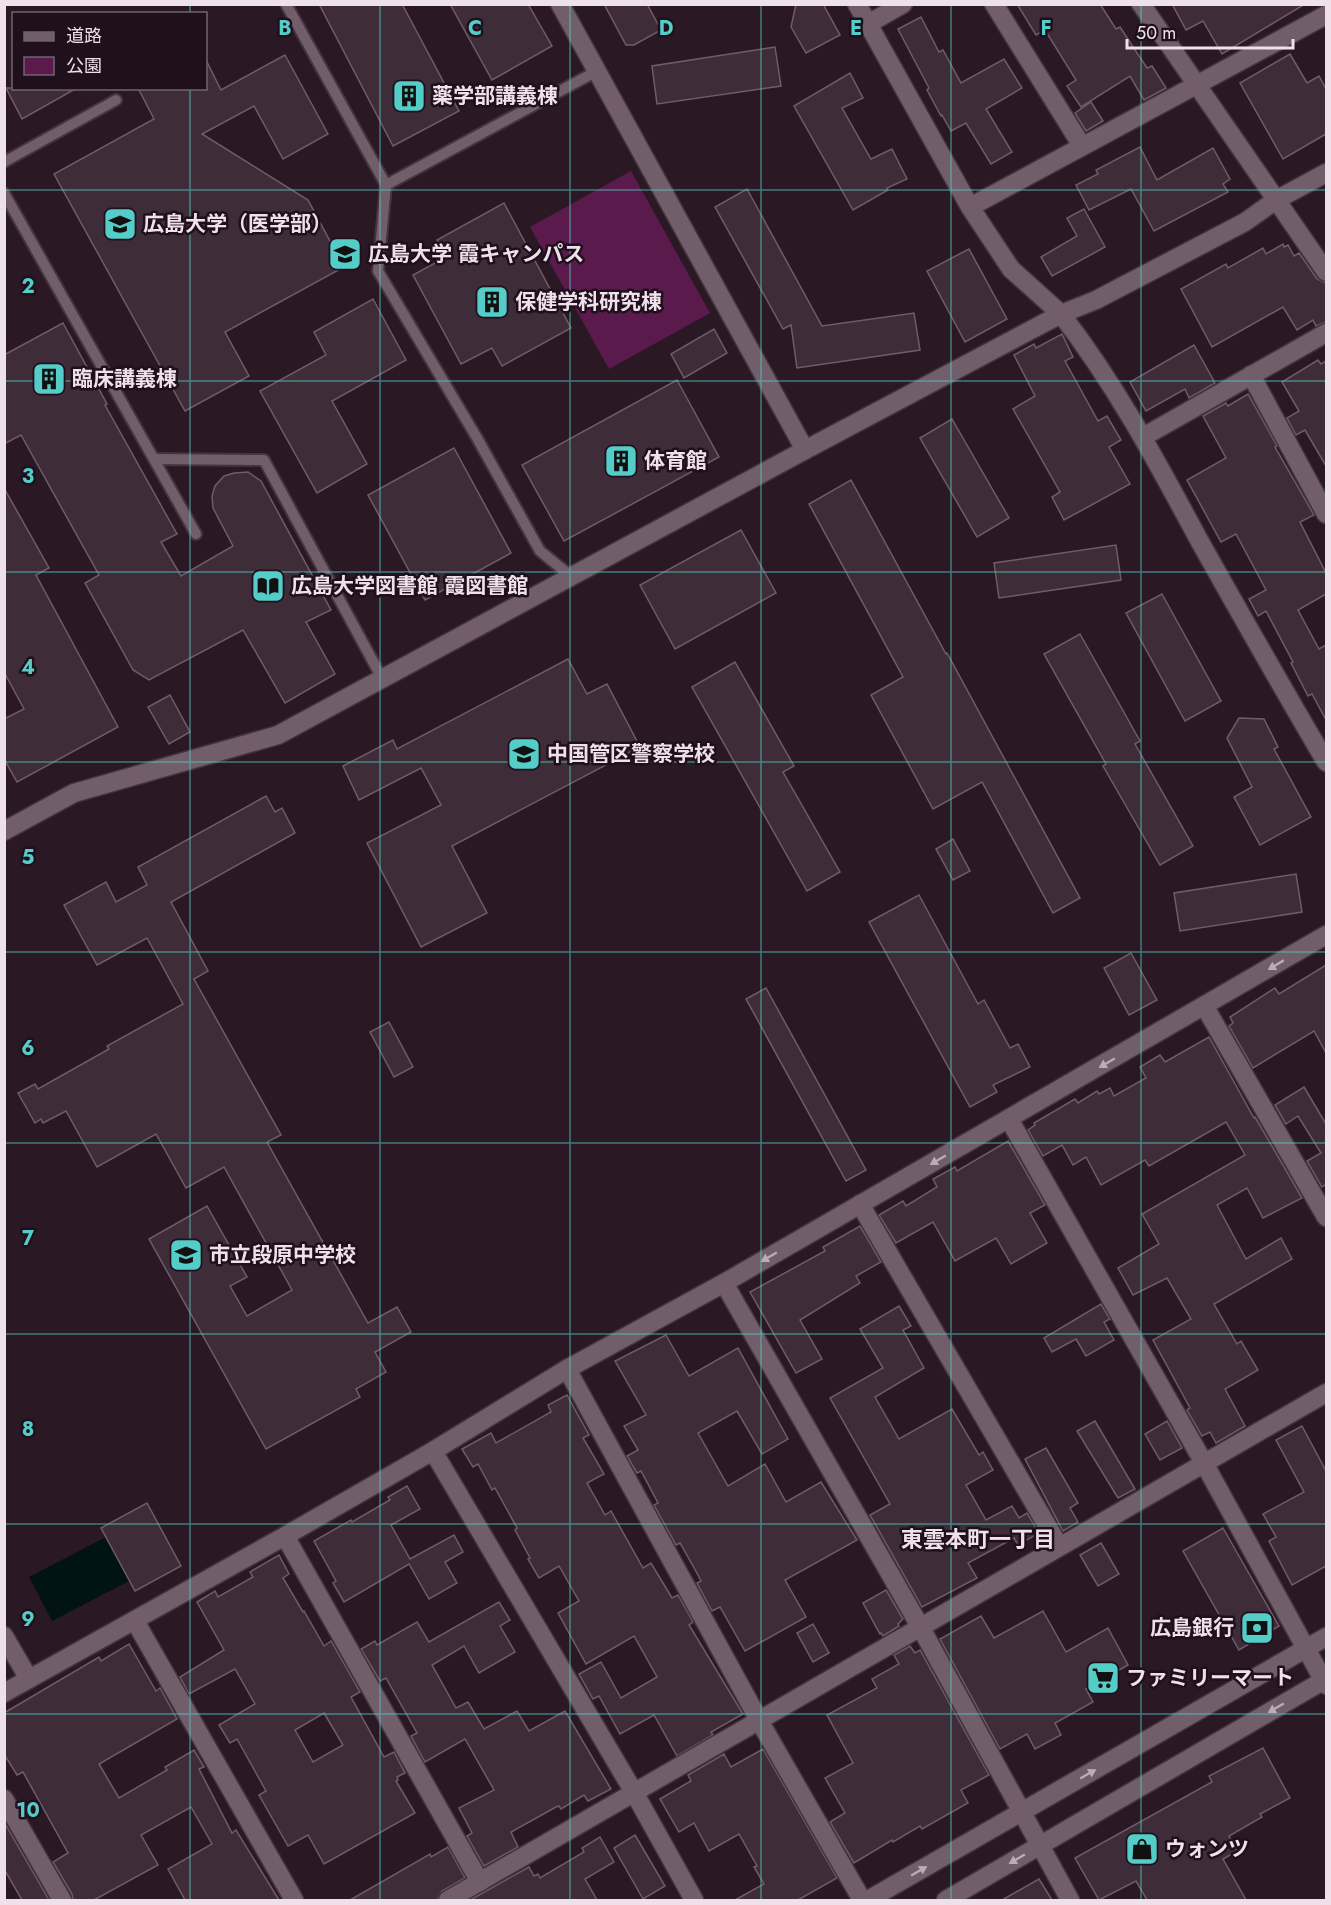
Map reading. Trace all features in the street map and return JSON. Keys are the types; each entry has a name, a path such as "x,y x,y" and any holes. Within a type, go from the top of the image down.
{"street":[{"path":"560,4 805,450"},
{"path":"857,4 970,207 1011,268 1061,314 1092,354 1143,437 1268,663 1326,762"},
{"path":"868,24 903,4"},
{"path":"994,4 1082,146"},
{"path":"1141,4 1326,272"},
{"path":"970,207 1326,15"},
{"path":"4,831 74,793 278,735 1061,314 1096,300 1245,222 1276,200 1326,173"},
{"path":"1143,437 1326,333"},
{"path":"1251,375 1326,514"},
{"path":"4,1693 285,1536 433,1451 567,1369 724,1283 1326,935"},
{"path":"1205,1007 1326,1216"},
{"path":"946,1900 1326,1681 1009,1119"},
{"path":"860,1204 1059,1546"},
{"path":"724,1283 921,1628 1070,1900"},
{"path":"567,1369 760,1722 862,1900"},
{"path":"448,1900 760,1722 1059,1546 1326,1393"},
{"path":"433,1451 635,1794 694,1900"},
{"path":"285,1536 480,1882"},
{"path":"135,1621 294,1900"},
{"path":"4,1636 28,1679"},
{"path":"868,1900 1326,1637"},
{"path":"4,1799 62,1900"}],"lane":[{"path":"286,4 386,185 378,271 540,550 572,578"},
{"path":"386,185 597,72"},
{"path":"4,162 116,100"},
{"path":"4,193 196,534"},
{"path":"154,459 264,460 383,680"}],"green space":[{"path":"631,171 710,313 609,369 530,227"}],"shaded area":[{"path":"106,1537 129,1581 52,1621 29,1577"}],"building":[{"name":"薬学部講義棟","path":"319,4 402,4 459,111 393,146"},
{"path":"450,4 528,4 552,46 492,80"},
{"path":"604,4 647,4 661,30 634,45 626,45"},
{"path":"796,4 823,4 840,35 806,53 791,27"},
{"path":"1017,4 1100,4 1116,29 1120,27 1147,68 1152,66 1166,88 1144,100 1130,76 1081,107 1067,86 1076,80 1045,30 1036,35"},
{"path":"1172,4 1305,4 1222,54 1203,21 1186,30"},
{"path":"921,17 939,52 943,50 961,83 1004,59 1022,88 986,109 1012,152 991,164 966,123 951,131 927,90 929,88 898,29"},
{"path":"775,47 781,86 657,104 652,66"},
{"path":"1290,54 1307,83 1319,76 1326,89 1326,134 1283,159 1240,83"},
{"path":"285,55 328,134 283,159 254,106 202,134 308,200 344,267 225,332 249,376 185,411 54,174 154,119 139,90 207,90 207,62 221,90"},
{"path":"850,73 863,98 842,108 871,159 892,149 907,179 887,188 888,190 853,210 794,106"},
{"path":"6,88 12,88 12,90 73,90 22,119"},
{"path":"1091,102 1103,121 1086,131 1075,113"},
{"path":"1140,147 1157,180 1213,148 1230,179 1223,184 1228,192 1154,231 1131,189 1089,210 1076,185 1098,174 1096,170"},
{"path":"747,189 822,326 914,313 920,350 797,368 791,325 783,329 715,207"},
{"name":"保健学科研究棟","path":"504,203 571,328 502,366 492,348 461,364 413,275 446,257 437,240"},
{"path":"1084,209 1105,247 1052,276 1041,257 1077,236 1067,218"},
{"path":"1283,244 1284,247 1288,245 1294,256 1299,253 1317,279 1326,283 1326,322 1316,326 1313,320 1297,330 1283,307 1212,347 1181,289 1226,264 1228,268 1263,248 1266,254"},
{"path":"969,249 1007,319 965,342 927,271"},
{"path":"373,299 406,360 332,401 367,464 317,493 260,391 326,355 314,332"},
{"path":"63,323 107,404 105,405 177,534 161,542 181,576 233,546 213,508 212,496 215,486 224,476 248,472 261,481 331,610 306,622 335,674 285,703 243,630 149,680 133,670 85,583 99,575 21,435 4,444 4,355"},
{"path":"714,329 727,353 684,378 671,354"},
{"path":"1062,334 1073,357 1065,361 1098,421 1107,416 1121,440 1109,447 1130,484 1064,520 1052,497 1060,492 1013,409 1035,396 1014,355 1034,344 1036,348"},
{"path":"1194,345 1215,383 1189,398 1185,389 1146,411 1130,382"},
{"path":"1318,360 1321,364 1326,361 1326,466 1305,430 1296,435 1287,418 1299,411 1282,382"},
{"name":"体育館","path":"677,380 719,457 564,541 522,465"},
{"path":"1248,394 1314,515 1300,522 1326,573 1326,594 1298,610 1319,649 1326,645 1326,720 1312,694 1308,696 1266,611 1258,616 1249,599 1266,590 1236,534 1221,542 1187,480 1226,458 1203,416 1226,403 1228,406"},
{"path":"952,419 1009,518 977,537 920,438"},
{"path":"454,448 511,553 425,600 368,495"},
{"path":"851,480 1080,898 1053,913 982,782 933,809 871,695 903,677 809,504"},
{"path":"4,488 49,568 36,575 118,727 17,782 4,759 4,719 24,709 4,672"},
{"path":"741,530 776,593 675,649 640,585"},
{"path":"1116,545 1121,580 999,598 994,563"},
{"path":"1162,594 1221,701 1185,721 1126,613"},
{"path":"1080,634 1140,741 1135,744 1193,846 1160,865 1103,766 1106,764 1044,654"},
{"path":"568,659 587,694 607,684 640,747 452,846 487,913 421,947 367,843 441,805 421,768 359,800 343,766 393,740 397,749"},
{"path":"735,662 794,766 783,772 840,872 807,891 692,687"},
{"path":"170,695 190,732 169,744 148,707"},
{"path":"1239,718 1264,719 1278,747 1274,749 1311,817 1260,845 1234,797 1252,787 1227,738"},
{"path":"266,796 275,812 282,808 295,833 171,902 208,971 194,979 281,1135 267,1142 368,1323 397,1307 411,1332 375,1352 386,1372 356,1389 360,1397 266,1449 149,1239 207,1206 247,1277 230,1286 247,1316 292,1290 224,1167 186,1188 156,1134 97,1167 66,1111 43,1123 41,1119 35,1123 18,1093 35,1084 38,1089 109,1049 107,1046 183,1004 147,938 97,965 64,905 106,882 116,902 147,885 138,867"},
{"path":"953,839 970,871 953,880 936,849"},
{"path":"1296,874 1302,912 1180,931 1174,893"},
{"path":"919,895 978,1004 984,1000 1010,1048 1018,1044 1030,1067 993,1085 997,1092 970,1107 869,922"},
{"path":"1131,953 1157,1000 1129,1015 1104,968"},
{"path":"1326,965 1326,1053 1314,1031 1253,1068 1229,1026 1233,1023 1230,1017 1275,988 1279,994"},
{"path":"766,988 866,1170 846,1181 746,999"},
{"path":"389,1022 413,1067 394,1077 370,1032"},
{"path":"1209,1037 1302,1198 1263,1218 1247,1188 1217,1205 1246,1259 1281,1238 1292,1259 1214,1304 1237,1344 1241,1341 1258,1370 1225,1389 1245,1426 1216,1443 1210,1432 1202,1436 1187,1410 1190,1408 1153,1340 1191,1319 1167,1278 1133,1295 1118,1268 1159,1244 1142,1214 1245,1155 1226,1122 1149,1166 1145,1160 1101,1185 1086,1157 1073,1165 1062,1145 1043,1156 1028,1130 1035,1125 1034,1123 1075,1099 1078,1103 1097,1091 1099,1094 1110,1088 1114,1096 1146,1078 1140,1067 1160,1055 1165,1062"},
{"path":"1304,1087 1326,1124 1326,1184 1322,1187 1307,1161 1321,1153 1298,1116 1286,1124 1275,1105"},
{"path":"1008,1141 1045,1205 1030,1213 1047,1243 1011,1264 996,1238 955,1261 933,1222 896,1243 879,1215 903,1201 906,1206 937,1187 933,1179 955,1167 957,1171"},
{"path":"860,1226 881,1262 856,1276 860,1283 800,1320 822,1359 796,1373 750,1292 825,1251 823,1247"},
{"path":"1101,1304 1110,1319 1104,1322 1114,1340 1086,1356 1076,1339 1052,1352 1044,1338"},
{"path":"899,1306 911,1326 903,1330 924,1368 875,1397 899,1439 952,1409 979,1455 983,1452 993,1470 966,1485 986,1520 1012,1506 1019,1518 1027,1513 1039,1533 1018,1545 1014,1538 968,1563 977,1578 922,1607 870,1515 890,1504 830,1398 883,1368 860,1329"},
{"path":"666,1335 689,1376 738,1348 788,1439 762,1454 737,1411 698,1433 728,1486 765,1464 786,1502 821,1482 857,1540 785,1580 806,1617 745,1651 720,1607 712,1611 697,1583 701,1581 698,1575 680,1543 676,1545 654,1505 658,1503 641,1471 637,1473 627,1456 638,1450 624,1426 646,1415 615,1361"},
{"path":"567,1395 589,1435 583,1438 604,1474 587,1483 605,1515 611,1511 643,1568 651,1563 672,1598 678,1595 693,1622 689,1625 743,1714 711,1732 713,1735 677,1756 654,1715 620,1734 599,1696 593,1699 579,1674 601,1662 621,1698 657,1677 634,1636 586,1664 558,1613 579,1601 559,1566 539,1578 515,1530 517,1528 495,1488 492,1490 478,1464 473,1467 462,1449 491,1433 496,1443 551,1412 548,1405"},
{"path":"1095,1421 1135,1489 1118,1498 1077,1431"},
{"path":"1167,1421 1182,1448 1160,1460 1145,1434"},
{"path":"1302,1426 1326,1471 1326,1566 1292,1585 1269,1541 1276,1537 1263,1514 1304,1492 1276,1440"},
{"path":"1046,1448 1078,1503 1070,1508 1078,1522 1063,1531 1025,1459"},
{"path":"407,1486 420,1509 391,1525 410,1559 454,1535 463,1552 445,1562 457,1583 429,1599 409,1564 344,1602 333,1583 336,1581 314,1541 390,1500 388,1497"},
{"path":"147,1503 181,1566 135,1591 101,1528"},
{"path":"1223,1528 1279,1626 1239,1650 1183,1551"},
{"path":"1101,1543 1119,1574 1098,1586 1080,1555"},
{"path":"279,1555 289,1574 283,1578 303,1612 324,1646 331,1641 360,1692 351,1697 384,1757 394,1752 405,1773 397,1777 396,1781 415,1813 324,1864 308,1835 288,1846 259,1795 266,1791 237,1739 230,1743 219,1725 255,1704 235,1669 189,1694 180,1677 224,1650 197,1602 215,1591 218,1597 253,1577 250,1572","holes":["324,1713 343,1745 313,1762 295,1730"]},
{"path":"886,1590 903,1619 898,1624 899,1626 883,1636 863,1603"},
{"path":"499,1602 510,1620 500,1626 515,1652 479,1673 464,1646 432,1665 456,1708 468,1702 484,1729 517,1711 529,1731 565,1711 611,1789 588,1801 584,1795 561,1809 559,1806 556,1807 511,1832 518,1847 484,1866 467,1836 472,1833 459,1808 494,1790 465,1739 425,1762 411,1736 417,1733 386,1678 380,1681 361,1649 375,1641 377,1645 417,1622 429,1642"},
{"path":"1043,1611 1066,1652 1108,1628 1128,1665 1086,1689 1093,1702 1055,1723 1061,1735 1035,1749 1027,1734 1000,1749 940,1639 981,1616 994,1638"},
{"path":"813,1624 829,1653 813,1662 797,1633"},
{"path":"129,1644 156,1691 160,1688 177,1719 99,1764 119,1798 167,1770 165,1767 194,1750 204,1767 199,1769 232,1833 236,1830 279,1900 185,1900 168,1869 212,1844 191,1807 141,1835 158,1865 94,1900 73,1900 72,1894 53,1862 68,1853 23,1772 17,1775 4,1754 4,1713 99,1657 101,1661"},
{"path":"910,1646 915,1653 920,1650 989,1775 961,1790 968,1803 922,1829 920,1826 893,1842 892,1840 854,1863 830,1822 845,1813 825,1778 853,1763 827,1715 877,1688 872,1679 899,1664 894,1655"},
{"path":"1263,1748 1290,1798 1260,1814 1262,1817 1229,1836 1237,1851 1223,1859 1246,1900 1147,1900 1136,1881 1099,1900 1075,1858 1212,1782 1209,1776"},
{"path":"763,1749 837,1878 798,1900 735,1900 764,1884 739,1834 709,1851 694,1823 679,1832 660,1799 691,1781 688,1775 724,1754 731,1767"},
{"path":"4,1822 49,1900 22,1900 4,1869"},
{"path":"635,1835 665,1886 643,1899 614,1848"},
{"path":"600,1837 614,1862 585,1879 597,1900 470,1900 529,1867 534,1876 538,1874 540,1878 584,1852 582,1848"},
{"path":"448,1847 465,1878 442,1891 437,1900 350,1900 430,1854 431,1857"},
{"path":"1039,1879 1052,1900 1002,1900"}],"place":[{"name":"薬学部講義棟","path":"409,96"},
{"name":"広島大学（医学部）","path":"120,224"},
{"name":"広島大学 霞キャンパス","path":"345,254"},
{"name":"保健学科研究棟","path":"492,302"},
{"name":"臨床講義棟","path":"49,379"},
{"name":"体育館","path":"621,461"},
{"name":"広島大学図書館 霞図書館","path":"268,586"},
{"name":"中国管区警察学校","path":"524,754"},
{"name":"市立段原中学校","path":"186,1255"},
{"name":"広島銀行","path":"1257,1628"},
{"name":"ファミリーマート","path":"1103,1678"},
{"name":"ウォンツ","path":"1142,1849"}],"district":[{"name":"東雲本町一丁目","path":"978,1539"}]}
